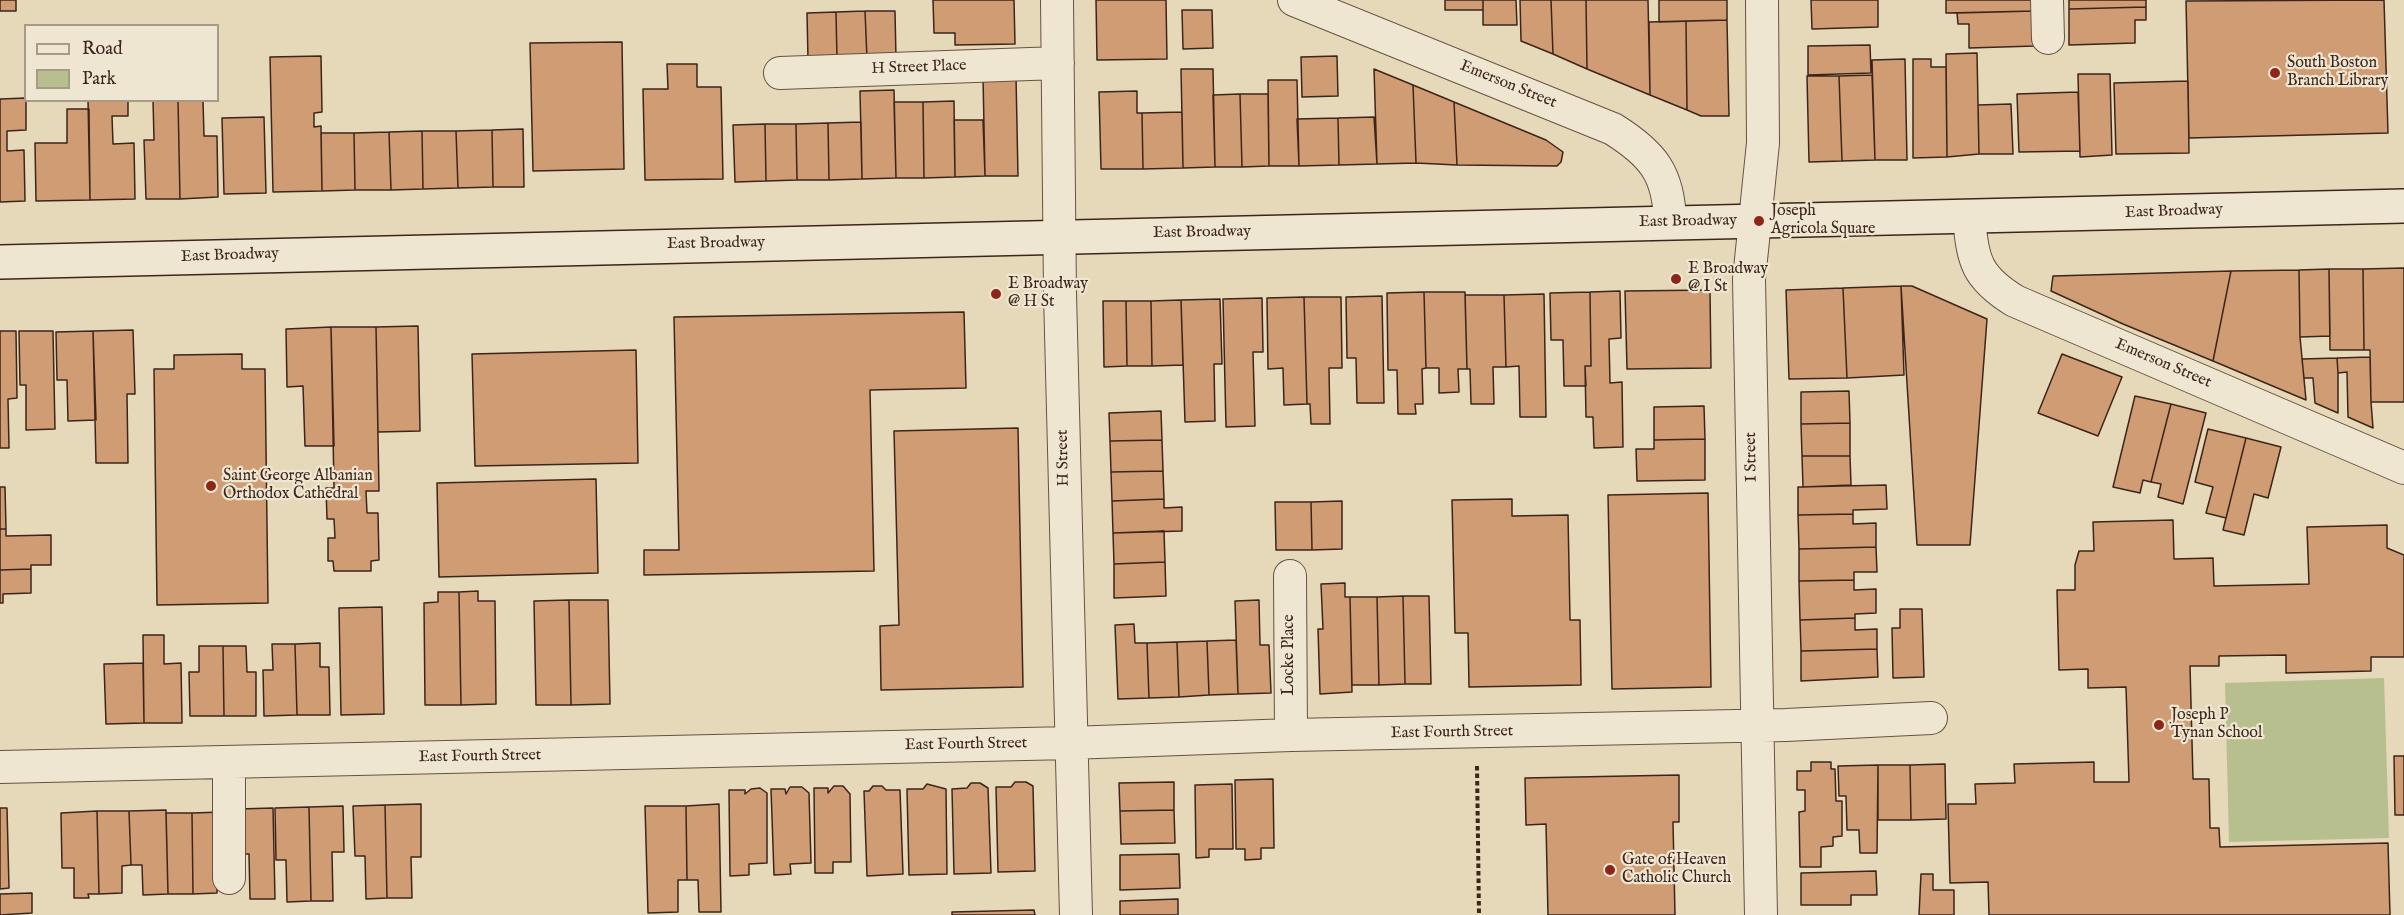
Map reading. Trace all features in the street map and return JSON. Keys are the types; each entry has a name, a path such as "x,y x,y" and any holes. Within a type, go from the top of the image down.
{"main road":[{"name":"East Broadway","path":"0,262 1670,222 1969,218 2404,206"}],"street":[{"name":"H Street","path":"1057,0 1070,743 1076,915"},
{"name":"Emerson Street","path":"1294,0 1613,129 1648,154 1658,168 1667,196 1670,222"},
{"name":"I Street","path":"1761,915 1749,295 1763,143 1762,0"},
{"path":"2047,0 2048,38"},
{"name":"H Street Place","path":"780,73 1058,63"},
{"name":"Emerson Street","path":"1969,218 1971,244 1980,272 1988,282 2015,301 2404,468"},
{"name":"Locke Place","path":"1290,576 1291,735"},
{"name":"East Fourth Street","path":"0,767 1070,743 1291,735 1756,725 1931,718"},
{"path":"229,762 229,878"}],"path":[{"path":"1477,766 1479,915"}],"green space":[{"path":"2384,678 2389,838 2229,842 2225,683"}],"building":[{"path":"0,0 16,0 16,11 0,11"},
{"path":"933,0 1014,0 1015,44 955,45 955,33 934,33"},
{"path":"1096,0 1166,0 1167,59 1097,60"},
{"path":"1445,0 1483,0 1483,10 1445,10"},
{"path":"1483,0 1516,0 1517,25 1483,25"},
{"path":"1520,0 1551,0 1553,54 1521,41"},
{"path":"1551,0 1586,0 1587,69 1553,54"},
{"path":"1586,0 1648,0 1650,95 1587,69"},
{"path":"1659,0 1727,0 1727,20 1659,22"},
{"path":"1811,0 1878,0 1878,27 1812,29"},
{"path":"1946,0 2034,0 2035,11 1946,13"},
{"path":"2069,0 2146,0 2146,7 2069,9"},
{"path":"2384,0 2388,133 2189,138 2186,1"},
{"path":"2146,7 2146,20 2135,20 2135,43 2069,45 2069,9"},
{"path":"1182,10 1212,10 1213,48 1183,49"},
{"path":"865,11 895,11 896,59 867,59"},
{"path":"865,11 867,59 837,60 836,12"},
{"path":"2035,11 2035,46 1969,48 1969,24 1958,24 1957,13"},
{"path":"836,12 837,60 808,60 807,13"},
{"path":"1727,20 1729,116 1701,116 1687,110 1686,21"},
{"path":"1686,21 1687,110 1650,95 1649,22"},
{"path":"622,42 624,169 533,171 530,43"},
{"path":"1870,45 1871,73 1808,75 1808,46"},
{"path":"1977,53 1979,154 1947,157 1946,54"},
{"path":"321,56 322,112 314,113 314,127 321,126 322,191 273,192 270,57"},
{"path":"1337,56 1338,96 1302,97 1301,57"},
{"path":"1905,59 1907,160 1875,160 1872,60"},
{"path":"1913,59 1931,59 1931,67 1946,67 1947,157 1913,158"},
{"path":"667,64 697,64 697,87 721,87 723,179 645,180 643,89 668,89"},
{"path":"1181,69 1213,69 1215,167 1183,168"},
{"path":"1374,69 1413,85 1416,163 1377,164"},
{"path":"2078,74 2110,74 2112,155 2080,157"},
{"path":"1872,75 1875,160 1842,161 1839,76"},
{"path":"1016,76 1018,176 985,176 983,77"},
{"path":"1807,76 1839,76 1842,161 1809,162"},
{"path":"1268,80 1297,80 1299,166 1269,166"},
{"path":"2188,81 2189,153 2116,154 2114,83"},
{"path":"1413,85 1454,102 1457,165 1416,163"},
{"path":"894,90 896,178 862,179 860,91"},
{"path":"1137,91 1137,113 1142,113 1143,169 1101,169 1099,92"},
{"path":"2078,92 2080,151 2019,152 2017,94"},
{"path":"1240,94 1242,167 1215,167 1213,95"},
{"path":"1240,94 1268,94 1269,166 1242,167"},
{"path":"24,98 26,102 26,130 7,131 7,151 24,150 25,201 0,202 0,99"},
{"path":"954,101 955,177 924,178 923,102"},
{"path":"88,102 128,102 128,116 112,116 113,144 134,143 135,199 90,200"},
{"path":"153,102 178,102 180,199 146,199 144,140 154,140"},
{"path":"178,102 203,102 204,136 217,136 218,197 180,199"},
{"path":"894,102 923,102 924,178 896,178"},
{"path":"1454,102 1546,140 1563,152 1561,162 1557,166 1457,165"},
{"path":"2011,104 2013,154 1979,154 1978,105"},
{"path":"67,109 89,109 90,200 36,201 35,143 67,143"},
{"path":"1182,112 1183,168 1143,169 1142,113"},
{"path":"264,117 266,193 224,194 222,118"},
{"path":"1374,117 1377,164 1339,165 1338,118"},
{"path":"1338,118 1339,165 1299,166 1297,119"},
{"path":"954,120 983,120 985,176 955,177"},
{"path":"861,122 862,179 829,180 828,123"},
{"path":"828,123 829,180 797,180 796,124"},
{"path":"765,124 766,181 735,182 733,125"},
{"path":"765,124 796,124 797,180 766,181"},
{"path":"523,129 524,187 493,187 492,130"},
{"path":"492,130 493,187 458,188 456,131"},
{"path":"422,131 456,131 458,188 423,189"},
{"path":"422,131 423,189 391,190 389,132"},
{"path":"389,132 391,190 355,190 354,133"},
{"path":"321,133 354,133 355,190 322,191"},
{"path":"2404,268 2404,402 2371,402 2370,350 2364,350 2363,269"},
{"path":"2329,269 2363,269 2364,350 2330,350"},
{"path":"2329,269 2330,336 2300,337 2299,270"},
{"path":"2299,270 2300,337 2306,400 2213,361 2231,271"},
{"path":"2231,271 2213,361 2051,291 2053,276"},
{"path":"1901,286 1912,286 1987,319 1970,545 1917,545"},
{"path":"1901,286 1904,375 1847,378 1843,288"},
{"path":"1843,288 1847,378 1789,379 1786,290"},
{"path":"1710,290 1711,368 1627,369 1625,291"},
{"path":"1620,291 1621,338 1609,339 1610,383 1622,382 1623,447 1594,448 1593,417 1586,417 1585,366 1591,366 1590,292"},
{"path":"1424,292 1426,368 1422,369 1423,404 1415,404 1416,414 1398,414 1397,370 1388,370 1387,293"},
{"path":"1424,292 1465,292 1467,369 1458,369 1459,392 1439,393 1439,368 1426,368"},
{"path":"1590,292 1591,366 1585,366 1586,386 1564,386 1563,340 1551,340 1550,293"},
{"path":"1544,294 1546,417 1520,417 1519,366 1506,367 1504,295"},
{"path":"1465,295 1504,295 1506,367 1493,367 1494,404 1471,404 1470,369 1467,369"},
{"path":"1382,296 1384,403 1357,403 1356,358 1347,358 1346,297"},
{"path":"1304,297 1341,297 1342,368 1329,368 1330,424 1311,424 1310,404 1307,404"},
{"path":"1304,297 1307,404 1284,405 1283,368 1268,369 1267,298"},
{"path":"1262,298 1263,352 1253,352 1255,426 1226,427 1223,299"},
{"path":"1220,299 1222,364 1214,364 1215,421 1185,422 1181,300"},
{"path":"1181,300 1183,365 1152,366 1151,301"},
{"path":"1103,301 1126,301 1127,366 1104,367"},
{"path":"1126,301 1151,301 1152,366 1127,366"},
{"path":"964,312 966,388 870,390 874,571 644,575 644,550 679,550 674,317"},
{"path":"418,326 420,431 378,432 376,327"},
{"path":"331,327 334,446 305,446 303,386 287,387 286,329"},
{"path":"331,327 376,327 379,491 366,491 367,513 378,513 379,560 371,561 371,571 334,571 333,561 328,561 328,538 335,538 334,519 327,519 326,488 334,488"},
{"path":"133,330 135,394 127,394 128,463 96,463 93,331"},
{"path":"0,331 16,331 17,398 8,399 9,448 0,448"},
{"path":"19,331 53,331 55,429 26,430 26,385 20,385"},
{"path":"93,331 96,420 68,421 67,380 57,380 56,332"},
{"path":"636,350 638,463 475,466 472,354"},
{"name":"Saint George Albanian Orthodox Cathedral","path":"242,354 242,369 265,369 268,603 157,605 154,369 174,369 174,355"},
{"path":"2062,354 2122,377 2098,436 2038,413"},
{"path":"2370,357 2373,428 2348,417 2347,372 2338,373 2337,358"},
{"path":"2337,358 2338,413 2315,403 2313,378 2304,378 2302,359"},
{"path":"1849,391 1850,423 1801,424 1801,392"},
{"path":"2135,396 2171,404 2151,482 2143,480 2140,493 2113,487"},
{"path":"2171,404 2206,413 2183,504 2158,497 2161,484 2151,482"},
{"path":"1704,406 1705,439 1654,440 1654,407"},
{"path":"1161,411 1162,440 1110,441 1109,413"},
{"path":"1850,423 1850,456 1802,456 1801,424"},
{"path":"1018,428 1023,687 881,690 880,626 899,625 894,431"},
{"path":"2208,429 2246,438 2226,518 2206,513 2213,487 2195,482"},
{"path":"2246,438 2281,447 2268,498 2254,494 2244,535 2223,530"},
{"path":"1705,439 1705,480 1637,481 1636,449 1654,449 1654,440"},
{"path":"1162,440 1163,471 1111,472 1110,441"},
{"path":"1802,456 1850,456 1851,485 1803,487"},
{"path":"1163,471 1164,499 1112,501 1111,472"},
{"path":"596,479 598,573 439,577 437,483"},
{"path":"1886,485 1887,509 1853,510 1853,514 1798,515 1798,487"},
{"path":"0,487 5,487 6,529 0,529"},
{"path":"1708,493 1711,687 1612,689 1608,495"},
{"path":"1164,499 1164,508 1182,507 1182,531 1113,533 1112,501"},
{"path":"1512,499 1512,516 1568,515 1570,620 1580,620 1581,685 1469,687 1468,633 1455,633 1452,500"},
{"path":"1342,501 1342,549 1312,550 1311,502"},
{"path":"1275,502 1311,502 1312,550 1276,550"},
{"path":"1853,514 1853,524 1876,523 1876,547 1799,549 1798,515"},
{"name":"Joseph P Tynan School","path":"2173,520 2174,559 2213,558 2214,586 2309,584 2307,527 2387,525 2387,548 2404,555 2404,657 2371,657 2371,671 2286,673 2286,655 2219,656 2219,666 2190,666 2193,779 2209,779 2210,828 2219,828 2220,847 2388,843 2390,915 1989,915 1988,882 1950,883 1948,804 1976,804 1975,784 2015,783 2014,764 2094,762 2094,782 2129,782 2126,687 2088,688 2088,669 2059,670 2057,590 2075,590 2075,565 2079,551 2094,551 2093,522"},
{"path":"0,529 6,529 6,536 51,535 51,565 31,565 31,569 0,570"},
{"path":"1164,531 1165,562 1114,564 1113,533"},
{"path":"1876,547 1877,572 1854,572 1854,580 1799,581 1799,549"},
{"path":"1165,562 1166,596 1114,598 1114,564"},
{"path":"31,569 31,593 3,594 3,603 0,603 0,570"},
{"path":"1854,580 1854,590 1876,589 1876,613 1855,614 1855,618 1800,620 1799,581"},
{"path":"1345,583 1345,597 1350,597 1352,692 1320,694 1318,629 1323,629 1321,584"},
{"path":"478,591 478,601 495,601 496,704 461,705 459,592"},
{"path":"438,592 459,592 461,705 425,705 424,603 438,602"},
{"path":"1403,596 1429,596 1431,684 1405,684"},
{"path":"1403,596 1405,684 1379,685 1377,597"},
{"path":"1350,597 1377,597 1379,685 1352,685"},
{"path":"569,600 571,705 536,705 534,601"},
{"path":"569,600 608,600 610,704 571,705"},
{"path":"1259,600 1260,645 1269,645 1271,693 1238,694 1235,601"},
{"path":"382,607 384,714 341,715 339,608"},
{"path":"1900,609 1922,609 1924,677 1893,678 1892,628 1900,628"},
{"path":"1855,618 1855,630 1877,629 1877,649 1801,651 1800,620"},
{"path":"1134,624 1135,643 1147,643 1149,698 1118,699 1115,625"},
{"path":"143,635 164,635 164,664 181,663 182,723 144,723"},
{"path":"1236,640 1238,694 1209,695 1207,641"},
{"path":"1207,641 1209,695 1179,697 1177,642"},
{"path":"1177,642 1179,697 1149,698 1147,643"},
{"path":"320,643 320,667 329,667 330,715 297,715 295,644"},
{"path":"272,644 295,644 297,715 264,716 263,670 273,670"},
{"path":"199,646 223,646 224,716 190,716 189,672 199,672"},
{"path":"223,646 246,646 247,672 256,672 256,716 224,716"},
{"path":"1877,649 1878,677 1801,681 1801,651"},
{"path":"143,663 144,723 106,724 104,664"},
{"path":"2394,756 2404,756 2404,815 2395,815"},
{"path":"1811,762 1831,762 1831,769 1835,769 1836,801 1842,801 1842,836 1833,837 1833,846 1821,847 1821,867 1800,867 1799,812 1805,811 1805,790 1797,790 1797,771 1811,771"},
{"path":"1945,764 1946,819 1911,820 1910,765"},
{"path":"1878,765 1910,765 1911,820 1878,820"},
{"path":"1878,765 1877,853 1860,853 1859,830 1847,830 1846,796 1839,796 1838,766"},
{"name":"Gate of Heaven Catholic Church","path":"1679,775 1679,822 1673,822 1675,915 1548,915 1546,824 1526,825 1525,778"},
{"path":"1273,779 1274,848 1261,848 1261,859 1245,860 1245,849 1236,849 1235,780"},
{"path":"1015,782 1026,782 1033,786 1035,871 998,872 996,787 1011,787"},
{"path":"1174,782 1174,810 1120,811 1119,783"},
{"path":"971,783 980,783 988,788 991,873 954,874 952,789 967,788"},
{"path":"927,784 946,789 947,874 909,875 907,789 923,789"},
{"path":"1232,784 1233,849 1209,849 1209,857 1196,858 1195,785"},
{"path":"834,786 843,786 850,794 851,862 833,862 833,873 815,873 814,788 828,788 828,793"},
{"path":"873,786 882,786 886,790 900,790 903,874 867,876 864,791 869,791"},
{"path":"790,787 802,787 809,793 811,863 790,864 791,874 774,875 771,789 785,789 786,794"},
{"path":"760,788 767,793 767,863 749,864 749,875 730,876 729,790 745,790 745,794 751,789"},
{"path":"421,804 421,857 411,857 412,898 387,898 385,805"},
{"path":"719,804 721,912 699,912 698,880 687,880 686,806"},
{"path":"385,805 387,898 366,899 365,856 355,856 353,806"},
{"path":"343,806 344,852 332,852 333,901 311,901 309,807"},
{"path":"645,806 686,806 687,880 678,880 678,912 648,913"},
{"path":"309,807 311,901 287,902 286,860 276,860 275,808"},
{"path":"0,808 7,808 9,888 0,889"},
{"path":"273,808 275,899 250,899 249,854 238,854 238,809"},
{"path":"166,810 168,894 143,895 142,865 131,865 129,811"},
{"path":"1174,810 1175,843 1121,844 1120,811"},
{"path":"97,811 99,894 88,894 89,898 74,898 74,868 62,868 61,813"},
{"path":"97,811 129,811 131,865 122,866 122,893 99,894"},
{"path":"222,812 216,846 217,893 193,894 192,813"},
{"path":"166,813 192,813 193,894 168,894"},
{"path":"1179,854 1180,888 1120,890 1120,855"},
{"path":"1876,871 1877,895 1851,895 1851,905 1801,905 1801,873"},
{"path":"1921,874 1933,874 1933,890 1954,890 1954,915 1919,915"},
{"path":"32,893 32,913 0,915 0,894"},
{"path":"1178,899 1178,915 1120,915 1120,901"},
{"path":"1034,910 1035,915 952,915 952,912"}],"place":[{"name":"South Boston Branch Library","path":"2275,73"},
{"name":"Joseph Agricola Square","path":"1759,221"},
{"name":"E Broadway @ I St","path":"1676,279"},
{"name":"E Broadway @ H St","path":"996,294"},
{"name":"Saint George Albanian Orthodox Cathedral","path":"211,486"},
{"name":"Joseph P Tynan School","path":"2159,725"},
{"name":"Gate of Heaven Catholic Church","path":"1610,870"}]}
